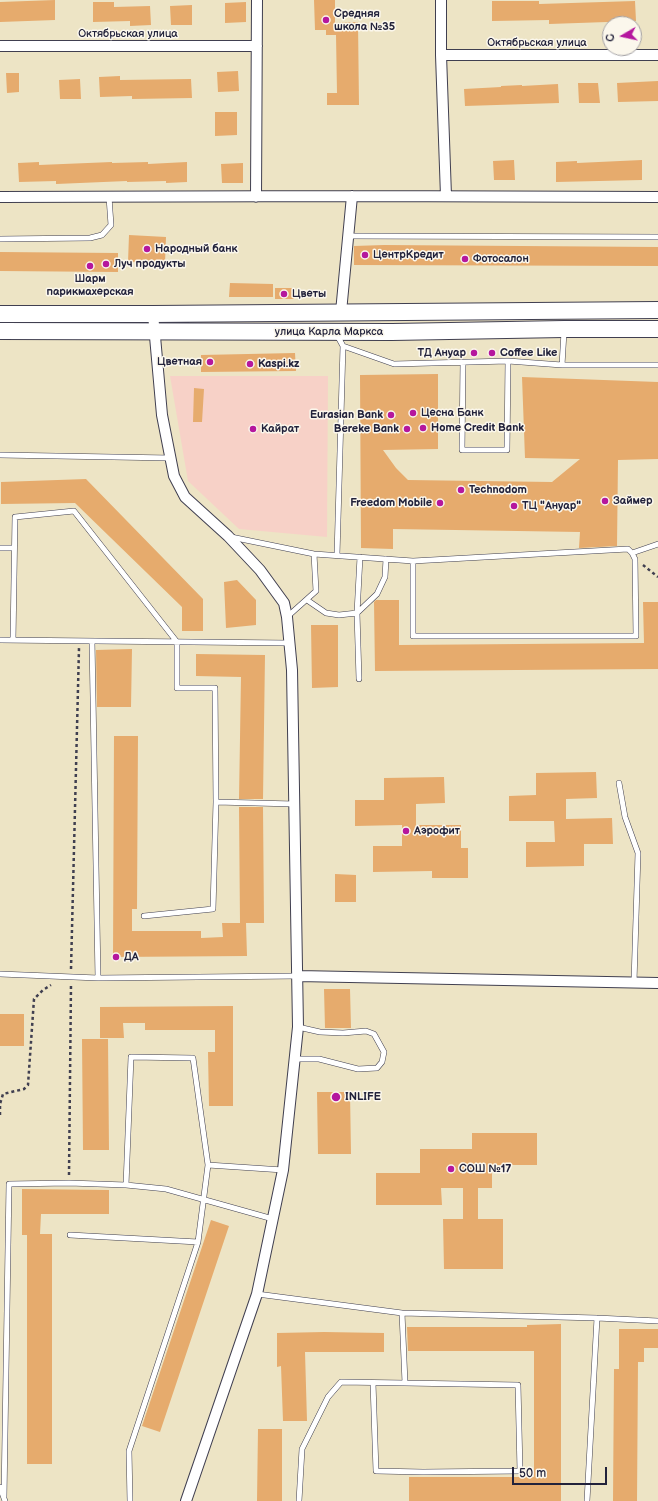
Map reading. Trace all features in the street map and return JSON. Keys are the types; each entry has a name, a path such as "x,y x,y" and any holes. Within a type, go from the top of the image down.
{"main road":[{"name":"улица Карла Маркса","path":"0,314 658,310"},
{"name":"улица Карла Маркса","path":"0,331 155,332 339,339 564,329 658,329"}],"street":[{"path":"256,197 257,0"},
{"path":"441,0 440,55 446,196"},
{"name":"Октябрьская улица","path":"0,46 257,46"},
{"name":"Октябрьская улица","path":"440,55 658,55"},
{"path":"341,312 347,236 352,196"},
{"path":"0,197 658,197"},
{"path":"153,314 162,415 174,476 185,497 228,536 265,576 284,604 287,617 292,670 298,1027 283,1170 257,1294 186,1501"},
{"path":"298,976 658,983"}],"lane":[{"path":"0,239 90,238 102,235 111,225 109,197"},
{"path":"347,236 658,237"},
{"path":"562,364 564,329"},
{"path":"338,555 339,339 394,364 508,361 562,364 658,365"},
{"path":"463,362 462,450 507,450 508,361"},
{"path":"0,455 170,458"},
{"path":"13,640 15,517 74,511 178,642 177,688 215,688 216,802 213,909 144,916"},
{"path":"228,536 314,554 412,561 628,550 632,553 635,559 636,636 413,636 412,561"},
{"path":"632,553 658,544"},
{"path":"0,548 14,548"},
{"path":"287,617 316,592 314,554"},
{"path":"358,679 357,613 360,557"},
{"path":"307,600 326,613 339,615 357,613 377,594 385,577 386,559"},
{"path":"0,640 289,643"},
{"path":"92,641 98,978"},
{"path":"619,783 625,817 638,852 634,982"},
{"path":"216,802 294,804"},
{"path":"0,974 98,978 298,976"},
{"path":"295,1059 319,1060 358,1069 377,1068 382,1062 384,1052 374,1034 366,1031 343,1033 320,1032 298,1027"},
{"path":"126,1185 131,1057 193,1058 208,1164 204,1200 198,1242 129,1451 130,1501"},
{"path":"208,1164 283,1170"},
{"path":"5,1499 9,1184 69,1183 126,1185 166,1189 273,1219"},
{"path":"70,1235 198,1242"},
{"path":"257,1294 402,1313 658,1321"},
{"path":"402,1313 405,1383"},
{"path":"587,1501 598,1318"},
{"path":"299,1501 302,1449 328,1397 341,1382 518,1386 520,1471 376,1471 373,1383"},
{"path":"0,1487 5,1499"}],"path":[{"path":"635,559 658,577"},
{"path":"69,1183 71,977 79,641"},
{"path":"0,1115 0,1104 3,1094 24,1089 28,1085 34,999 43,990 63,977"}],"shaded area":[{"name":"Кайрат","path":"170,376 328,376 327,537 239,529 188,481"}],"building":[{"path":"55,0 55,20 0,22 0,2"},
{"path":"314,0 335,0 335,23 358,22 359,105 327,105 327,93 337,93 336,35 326,35 326,30 315,30"},
{"path":"492,1 539,1 539,4 635,1 636,16 602,16 602,22 549,24 549,20 492,21"},
{"path":"93,2 114,2 114,7 150,6 151,25 130,26 130,21 93,22"},
{"path":"246,2 246,22 225,23 225,3"},
{"path":"192,5 192,25 171,25 170,6"},
{"path":"238,71 239,91 218,92 217,72"},
{"path":"6,73 19,73 19,92 7,93"},
{"path":"120,76 120,80 191,79 192,98 132,99 132,96 100,97 99,77"},
{"path":"80,79 81,99 60,99 59,80"},
{"path":"658,81 658,101 618,102 617,83"},
{"path":"578,83 598,83 600,103 579,103"},
{"path":"558,84 559,103 465,106 464,89"},
{"path":"215,112 237,112 237,135 215,136"},
{"path":"514,160 515,180 494,180 493,161"},
{"path":"642,160 642,180 556,182 556,162 577,161 577,163"},
{"path":"39,162 39,165 112,162 148,162 148,164 187,162 187,182 166,183 166,181 127,181 56,184 56,181 19,182 18,163"},
{"path":"243,163 243,183 222,183 221,164"},
{"name":"Народный банк","path":"129,235 166,237 165,263 128,262"},
{"path":"354,246 658,247 658,266 354,265"},
{"path":"0,252 118,253 118,272 0,271"},
{"path":"230,283 273,284 273,297 229,297"},
{"name":"Цветы","path":"275,288 294,288 294,299 275,299"},
{"path":"295,353 296,371 201,372 201,355"},
{"path":"438,374 438,449 383,450 396,468 408,480 552,482 580,459 525,458 522,377 658,382 658,459 618,460 617,546 579,548 580,532 393,529 393,549 361,548 360,375"},
{"path":"194,388 204,389 202,422 193,422"},
{"path":"86,479 203,599 203,631 182,631 182,607 75,503 1,504 1,482"},
{"path":"237,580 256,600 256,625 226,628 224,582"},
{"path":"376,600 399,600 399,645 644,643 643,602 658,602 658,669 375,671 374,602"},
{"path":"311,625 338,625 338,687 312,688"},
{"path":"132,649 131,707 97,707 96,650"},
{"path":"196,654 265,655 263,799 239,799 241,677 196,676"},
{"path":"114,736 138,736 137,909 132,909 132,931 201,931 201,938 223,937 222,923 246,923 247,956 113,957"},
{"path":"596,772 597,798 566,799 566,819 612,818 613,844 584,844 584,866 526,867 526,842 555,842 554,821 509,821 509,796 536,795 536,773"},
{"path":"444,777 445,803 416,804 416,825 461,825 461,848 468,848 468,878 432,878 432,871 373,872 373,846 402,846 402,825 355,826 355,800 384,800 384,778"},
{"path":"239,807 263,807 264,923 240,923"},
{"path":"335,874 356,875 356,902 335,902"},
{"path":"324,989 350,989 351,1028 325,1028"},
{"path":"233,1006 233,1106 209,1106 208,1052 215,1052 215,1030 145,1030 145,1023 123,1023 124,1038 100,1038 100,1007"},
{"path":"0,1014 24,1014 24,1046 0,1046"},
{"path":"82,1039 108,1039 109,1150 83,1150"},
{"path":"317,1092 350,1092 351,1154 318,1154"},
{"path":"472,1133 537,1133 537,1165 492,1165 492,1188 478,1188 478,1219 503,1219 503,1269 444,1269 443,1219 463,1219 463,1188 441,1188 442,1205 376,1205 376,1173 420,1173 420,1149 472,1149"},
{"path":"22,1189 109,1190 109,1214 41,1214 40,1234 52,1234 52,1464 27,1464 27,1235 22,1235"},
{"path":"211,1220 229,1226 160,1432 142,1426"},
{"path":"561,1324 561,1501 409,1501 409,1477 534,1477 534,1351 408,1351 407,1327 527,1327 527,1325"},
{"path":"619,1329 658,1329 658,1348 644,1348 644,1362 638,1362 637,1501 613,1501 614,1369 619,1369"},
{"path":"277,1333 384,1333 384,1352 305,1352 307,1421 283,1421 281,1366 277,1367"},
{"path":"258,1429 282,1429 282,1501 257,1501"}],"place":[{"name":"Средняя школа №35","path":"326,20"},
{"name":"Народный банк","path":"147,249"},
{"name":"ЦентрКредит","path":"365,255"},
{"name":"Фотосалон","path":"465,259"},
{"name":"Луч продукты","path":"106,264"},
{"name":"Шарм парикмахерская","path":"90,266"},
{"name":"Цветы","path":"284,294"},
{"name":"ТД Ануар","path":"474,353"},
{"name":"Coffee Like","path":"492,353"},
{"name":"Цветная","path":"210,362"},
{"name":"Kaspi.kz","path":"250,364"},
{"name":"Цесна Банк","path":"413,413"},
{"name":"Eurasian Bank","path":"391,415"},
{"name":"Home Credit Bank","path":"423,428"},
{"name":"Кайрат","path":"253,429"},
{"name":"Bereke Bank","path":"407,429"},
{"name":"Technodom","path":"461,490"},
{"name":"Займер","path":"605,501"},
{"name":"Freedom Mobile","path":"440,503"},
{"name":"ТЦ \"Ануар\"","path":"514,506"},
{"name":"Аэрофит","path":"406,831"},
{"name":"ДА","path":"116,957"},
{"name":"INLIFE","path":"336,1097"},
{"name":"СОШ №17","path":"451,1169"}]}
